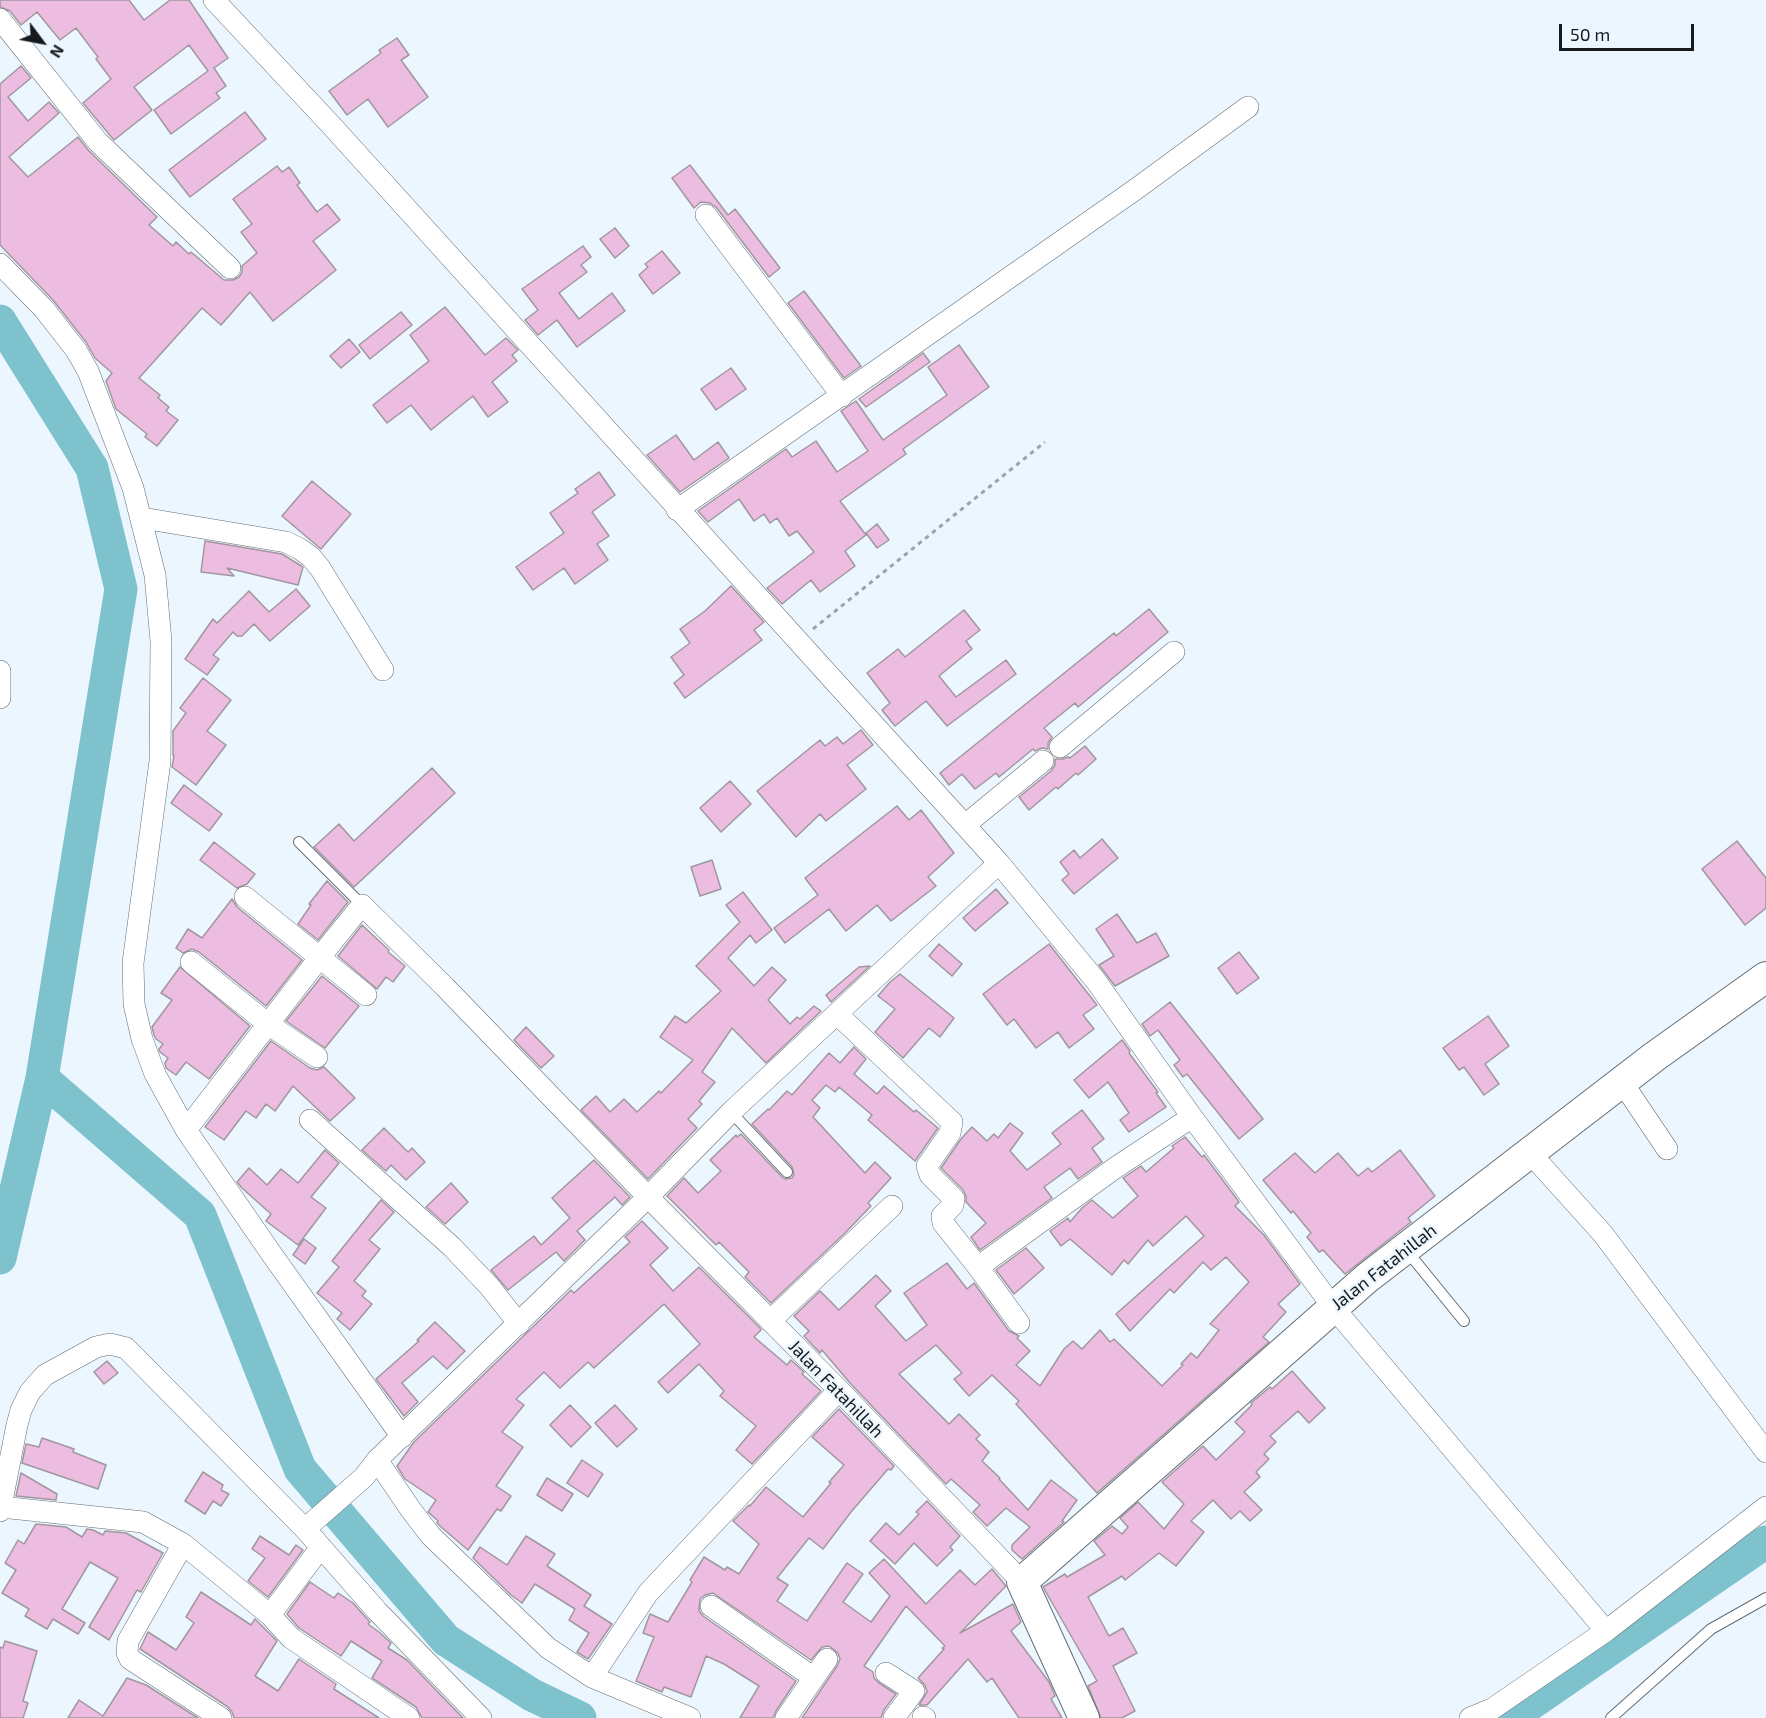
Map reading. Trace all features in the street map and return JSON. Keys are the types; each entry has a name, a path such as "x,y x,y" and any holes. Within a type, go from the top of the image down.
{"street":[{"path":"214,0 331,125 677,510 799,640 999,863 1096,981 1192,1117 1333,1307 1606,1631"},
{"path":"0,19 98,141 230,268"},
{"path":"677,510 1136,189 1248,107"},
{"path":"706,215 842,396"},
{"path":"0,264 44,309 80,357 100,400 133,488 155,575 159,609 160,761 133,963 134,1004 142,1039 155,1074 186,1130 402,1437"},
{"path":"142,518 286,542 300,549 320,568 383,670"},
{"path":"1060,747 1174,652"},
{"path":"0,671 0,698"},
{"path":"965,825 1043,761"},
{"path":"310,1525 364,1477 377,1460 519,1324 731,1112 999,863"},
{"path":"245,897 366,995"},
{"path":"186,1130 362,905"},
{"name":"Jalan Fatahillah","path":"362,905 839,1390 1022,1582 1084,1718"},
{"path":"191,962 268,1024 317,1058"},
{"name":"Jalan Fatahillah","path":"1022,1582 1333,1307 1622,1082 1766,977"},
{"path":"837,1014 951,1122 950,1133 927,1166 930,1174 954,1199 953,1205 942,1216 943,1223 1019,1323"},
{"path":"1622,1082 1667,1149"},
{"path":"978,1268 1106,1174 1192,1117"},
{"path":"310,1120 452,1247 489,1286 519,1324"},
{"path":"1530,1153 1603,1234 1766,1452"},
{"path":"770,1321 892,1206"},
{"path":"409,1718 291,1638 270,1615 183,1544 143,1522 0,1509 21,1410 30,1392 45,1375 96,1347 110,1344 126,1348 310,1525 321,1548 378,1612 481,1718"},
{"path":"592,1677 648,1593 839,1390"},
{"path":"377,1460 411,1510 445,1550 548,1648 592,1677 690,1718"},
{"path":"1470,1718 1491,1709 1606,1631 1766,1507"},
{"path":"183,1544 128,1641 127,1653 130,1659 220,1718"},
{"path":"270,1615 321,1548"},
{"path":"711,1606 814,1678"},
{"path":"786,1718 827,1659"},
{"path":"886,1673 914,1691 894,1718"}],"lane":[{"path":"299,842 362,905"},
{"path":"731,1112 788,1172"},
{"path":"1405,1249 1464,1321"},
{"path":"1611,1718 1712,1629 1766,1598"}],"path":[{"path":"799,640 1045,442"}],"building":[{"path":"0,0 129,0 144,20 170,0 189,0 228,58 214,68 226,86 216,93 220,98 171,134 154,110 208,71 189,45 134,87 152,110 114,140 83,103 111,79 76,28 60,40 37,12 21,25 10,11 0,7"},
{"path":"397,38 409,55 401,60 428,97 388,127 368,99 347,115 329,91 381,53 379,50"},
{"path":"21,66 31,78 8,97 28,121 49,102 59,113 9,157 28,177 78,137 89,151 157,217 149,225 173,246 176,242 189,254 191,252 224,280 239,277 242,266 257,253 241,232 252,224 233,199 277,166 282,172 289,167 300,183 297,185 317,212 327,204 340,220 313,241 336,270 273,321 250,292 221,325 202,308 139,378 160,395 158,398 169,407 166,411 178,420 157,446 145,437 147,434 116,409 106,381 112,373 95,358 86,342 53,300 0,245 0,84"},
{"path":"245,112 266,139 190,197 169,170"},
{"path":"690,165 728,215 735,209 780,268 769,277 716,207 710,203 701,202 694,208 672,178"},
{"path":"615,228 629,246 615,258 600,239"},
{"path":"583,246 591,257 581,265 587,272 559,293 579,319 612,293 625,311 577,347 557,320 538,335 525,320 538,310 522,289"},
{"path":"662,251 680,273 653,294 639,275 648,267 645,264"},
{"path":"804,291 861,366 844,378 788,303"},
{"path":"445,307 485,355 506,338 518,350 512,355 517,361 492,382 508,402 488,417 473,396 431,430 411,405 387,423 373,405 429,361 410,335"},
{"path":"401,312 412,325 370,359 359,345"},
{"path":"349,339 360,352 341,368 330,356"},
{"path":"959,345 989,387 903,449 906,454 840,501 866,535 845,551 855,566 820,592 811,580 782,604 767,588 814,552 797,531 789,536 777,518 770,523 764,514 754,521 739,499 708,522 698,511 786,449 792,457 816,441 837,472 868,451 841,411 856,401 883,440 947,395 928,367"},
{"path":"923,353 930,362 866,407 859,399"},
{"path":"731,368 746,389 716,410 701,389"},
{"path":"676,435 694,460 718,442 729,458 680,492 647,455"},
{"path":"599,472 615,495 592,512 609,536 597,544 608,560 575,584 564,568 533,590 516,567 564,533 550,513 578,493 575,489"},
{"path":"312,481 351,514 321,549 282,516"},
{"path":"877,524 889,540 877,548 866,533"},
{"path":"205,541 282,554 303,567 298,585 227,568 234,576 201,572"},
{"path":"731,586 764,622 754,630 762,640 685,698 674,683 684,675 671,657 690,643 680,629 705,611"},
{"path":"296,589 310,606 270,641 254,624 242,636 237,636 233,632 213,655 219,659 207,675 185,659 213,619 217,623 249,591 269,612"},
{"path":"1149,609 1168,632 1078,707 1075,703 1044,728 1052,737 1048,743 1048,749 1042,748 1035,751 1033,749 999,777 996,773 975,789 962,774 949,785 940,773 1114,633 1116,636"},
{"path":"964,610 980,630 966,641 972,649 939,676 956,697 1006,660 1016,674 947,726 926,701 895,726 882,710 890,703 867,673 898,649 905,657"},
{"path":"203,678 231,700 207,731 226,745 196,785 172,767 173,731 186,713 180,708"},
{"path":"861,730 873,745 847,765 866,789 826,821 820,814 796,837 757,791 820,740 825,746 837,737 843,744"},
{"path":"1085,746 1096,759 1058,789 1056,787 1029,810 1019,797 1051,771 1055,765 1055,759 1070,758"},
{"path":"432,768 455,793 354,887 314,847 339,824 354,841"},
{"path":"730,781 751,804 721,832 700,808"},
{"path":"184,785 222,814 209,831 171,803"},
{"path":"897,806 909,820 921,810 954,853 928,877 936,886 891,921 877,905 846,931 829,909 785,943 774,928 818,895 805,878"},
{"path":"1102,839 1118,858 1074,894 1062,880 1069,874 1060,862 1074,850 1080,858"},
{"path":"1737,841 1766,878 1766,908 1745,925 1702,869"},
{"path":"214,842 255,874 247,884 237,888 200,860"},
{"path":"712,860 721,889 700,896 691,867"},
{"path":"327,881 348,902 318,940 298,924 311,905 309,904"},
{"path":"996,889 1008,903 975,931 963,918"},
{"path":"743,892 772,930 756,943 750,935 728,958 754,986 772,967 786,980 768,1000 790,1024 797,1017 800,1019 814,1006 821,1011 766,1063 732,1028 702,1072 715,1082 699,1101 702,1104 688,1119 697,1128 648,1179 581,1110 596,1096 610,1112 624,1099 637,1112 659,1091 661,1093 693,1060 660,1037 675,1016 686,1023 721,991 696,966 740,922 726,905"},
{"path":"232,899 237,907 302,960 266,1006 199,952 192,949 183,953 176,948 188,929 202,938"},
{"path":"1117,914 1137,943 1156,933 1169,956 1115,986 1099,965 1114,956 1096,929"},
{"path":"362,925 405,966 393,982 386,977 377,989 338,956"},
{"path":"939,944 962,964 952,976 929,956"},
{"path":"1049,944 1097,1005 1083,1015 1094,1029 1069,1048 1058,1032 1036,1048 1014,1019 1007,1025 983,994"},
{"path":"1239,952 1259,978 1237,994 1218,968"},
{"path":"870,966 831,1002 826,995 859,967"},
{"path":"180,967 250,1026 209,1079 186,1062 176,1075 166,1068 165,1063 168,1058 159,1049 163,1044 154,1035 152,1027 172,1000 161,993"},
{"path":"900,974 954,1018 940,1037 929,1028 903,1058 875,1032 895,1009 878,996"},
{"path":"322,976 359,1006 325,1048 286,1021"},
{"path":"1170,1002 1263,1119 1239,1139 1187,1074 1183,1077 1174,1065 1180,1060 1158,1030 1150,1036 1142,1024"},
{"path":"1488,1016 1509,1046 1485,1064 1499,1084 1484,1095 1464,1067 1459,1070 1443,1048"},
{"path":"526,1027 554,1056 541,1068 514,1040"},
{"path":"1122,1040 1166,1107 1129,1132 1120,1120 1129,1113 1108,1082 1089,1098 1074,1080"},
{"path":"271,1041 310,1068 317,1070 324,1067 355,1098 330,1121 293,1086 275,1111 266,1104 256,1118 246,1111 224,1140 205,1127"},
{"path":"854,1047 866,1059 854,1074 877,1094 884,1086 914,1112 916,1110 938,1128 915,1161 868,1120 872,1115 839,1087 835,1092 826,1085 812,1100 820,1108 813,1117 865,1173 875,1162 891,1178 868,1203 871,1206 771,1303 745,1277 749,1272 719,1242 716,1245 667,1196 684,1178 698,1193 721,1171 710,1160 736,1135 737,1137 741,1134 782,1177 792,1178 794,1174 792,1167 752,1124 787,1091 792,1095 829,1053 840,1063"},
{"path":"1082,1110 1104,1139 1092,1148 1102,1162 1078,1179 1070,1168 1044,1187 1052,1198 980,1250 971,1237 986,1223 966,1202 963,1190 941,1168 961,1139 972,1127 987,1141 994,1134 998,1138 1010,1123 1023,1133 1010,1151 1027,1170 1061,1144 1052,1133"},
{"path":"384,1128 408,1152 412,1148 425,1162 406,1180 391,1165 386,1171 362,1150"},
{"path":"1185,1137 1202,1157 1204,1155 1239,1202 1235,1206 1264,1235 1300,1284 1278,1304 1286,1312 1263,1337 1269,1342 1097,1493 1016,1404 1019,1401 992,1375 969,1396 954,1379 962,1373 936,1345 899,1374 949,1424 959,1414 980,1435 976,1439 989,1452 982,1461 1028,1510 1051,1480 1077,1500 1062,1521 1064,1522 1022,1559 1012,1550 1012,1545 1030,1527 1006,1508 987,1526 973,1512 980,1505 951,1479 946,1484 850,1383 822,1350 820,1353 804,1336 809,1331 794,1316 820,1291 839,1310 876,1275 891,1291 875,1306 906,1341 927,1325 904,1293 947,1263 967,1289 974,1283 1009,1331 1019,1336 1017,1338 1030,1351 1016,1365 1040,1386 1064,1349 1073,1341 1082,1349 1100,1330 1110,1342 1114,1339 1162,1386 1183,1365 1181,1364 1191,1353 1197,1358 1219,1330 1210,1324 1249,1282 1226,1257 1211,1270 1203,1262 1174,1293 1170,1289 1130,1331 1116,1314 1204,1236 1186,1216 1153,1246 1148,1240 1128,1264 1124,1260 1112,1275 1070,1239 1061,1246 1050,1231 1068,1218 1070,1222 1092,1200 1113,1218 1138,1196 1123,1178 1141,1166 1146,1172 1174,1148 1172,1146"},
{"path":"325,1150 339,1163 311,1197 326,1208 298,1245 266,1221 271,1214 237,1182 249,1168 267,1185 281,1169 298,1183"},
{"path":"1400,1150 1435,1196 1408,1218 1411,1222 1345,1274 1323,1250 1319,1252 1307,1237 1311,1233 1263,1180 1295,1153 1315,1173 1338,1153 1358,1176 1368,1168 1372,1172"},
{"path":"594,1160 630,1197 622,1205 615,1197 577,1231 585,1240 564,1261 556,1252 508,1290 491,1270 534,1236 541,1245 570,1218 552,1198"},
{"path":"451,1183 468,1202 445,1224 426,1207"},
{"path":"381,1200 394,1212 369,1240 380,1249 354,1281 366,1291 362,1296 372,1304 350,1330 337,1319 342,1313 317,1293 339,1267 332,1261"},
{"path":"642,1221 668,1248 650,1265 673,1291 699,1267 760,1328 761,1330 754,1337 787,1365 791,1360 804,1372 802,1374 821,1391 752,1464 736,1450 756,1426 720,1396 724,1391 699,1364 668,1393 658,1382 700,1344 664,1304 594,1368 588,1362 560,1388 544,1372 516,1399 524,1405 502,1432 523,1447 496,1486 511,1496 501,1511 497,1509 468,1550 441,1527 428,1512 436,1500 405,1479 397,1466 414,1442 571,1290 574,1293 630,1242 625,1237"},
{"path":"304,1239 316,1248 305,1264 293,1255"},
{"path":"1026,1248 1044,1268 1014,1294 996,1270"},
{"path":"435,1322 465,1351 447,1369 433,1356 402,1383 418,1402 404,1416 376,1379 419,1341 417,1340"},
{"path":"107,1361 118,1373 104,1384 94,1372"},
{"path":"1292,1371 1325,1408 1309,1423 1298,1411 1270,1436 1276,1442 1264,1454 1269,1459 1256,1472 1260,1477 1244,1492 1262,1510 1250,1521 1240,1511 1231,1519 1213,1500 1191,1521 1204,1532 1176,1566 1159,1553 1125,1580 1122,1576 1088,1597 1109,1636 1123,1628 1137,1653 1113,1666 1135,1711 1122,1718 1101,1718 1088,1686 1097,1681 1043,1587 1065,1574 1067,1577 1105,1555 1094,1541 1112,1526 1122,1534 1128,1527 1120,1518 1138,1502 1164,1529 1184,1504 1162,1482 1203,1446 1216,1460 1245,1432 1235,1422 1252,1405 1251,1403 1270,1387 1272,1389"},
{"path":"570,1405 591,1427 571,1447 550,1425"},
{"path":"615,1405 637,1429 617,1447 595,1423"},
{"path":"839,1409 894,1466 891,1470 888,1469 851,1512 823,1549 809,1538 777,1578 788,1585 777,1601 807,1621 847,1563 863,1574 843,1602 871,1622 890,1596 869,1573 884,1559 926,1604 960,1570 975,1585 992,1569 1006,1586 960,1633 1013,1604 1021,1622 1011,1631 1049,1682 1055,1696 1051,1699 1062,1718 1019,1718 992,1678 987,1682 968,1659 927,1705 919,1705 927,1692 925,1685 918,1678 945,1646 906,1606 864,1666 873,1672 874,1678 879,1683 896,1694 881,1718 802,1718 837,1666 840,1659 838,1653 829,1646 822,1647 811,1660 713,1593 700,1599 699,1611 703,1616 796,1681 773,1718 740,1718 759,1686 724,1664 706,1656 691,1697 664,1687 662,1692 636,1681 654,1637 643,1633 650,1614 668,1622 704,1557 725,1570 727,1567 739,1574 759,1544 733,1521 766,1487 803,1517 831,1483 829,1482 844,1465 812,1437"},
{"path":"42,1438 74,1449 73,1452 106,1465 98,1489 22,1463 26,1444 39,1447"},
{"path":"582,1460 603,1474 588,1497 567,1483"},
{"path":"203,1472 223,1485 221,1490 229,1494 221,1506 213,1501 205,1514 185,1501"},
{"path":"21,1473 57,1494 56,1500 16,1496"},
{"path":"547,1478 573,1494 562,1511 537,1495"},
{"path":"927,1501 960,1536 950,1547 953,1550 937,1566 914,1543 895,1564 870,1541 886,1523 899,1535 919,1514 916,1512"},
{"path":"36,1524 66,1527 82,1537 87,1529 103,1535 105,1531 126,1533 163,1553 141,1592 137,1590 109,1640 89,1627 118,1578 90,1562 62,1609 85,1623 78,1634 53,1619 47,1629 25,1616 29,1609 2,1593 16,1570 5,1563 18,1540 24,1544"},
{"path":"260,1536 289,1555 296,1545 303,1550 268,1597 248,1581 265,1558 252,1549"},
{"path":"526,1536 555,1554 547,1566 591,1595 584,1606 612,1624 588,1659 577,1652 589,1633 569,1620 575,1609 535,1584 522,1603 473,1558 480,1547 507,1565"},
{"path":"310,1582 334,1598 338,1593 353,1603 370,1622 368,1624 391,1643 388,1648 407,1660 463,1718 422,1718 416,1707 372,1678 382,1661 351,1641 341,1656 299,1628 287,1614"},
{"path":"201,1592 251,1625 255,1619 277,1641 255,1676 278,1691 299,1659 336,1684 334,1689 379,1718 234,1718 228,1707 140,1649 148,1632 176,1650 194,1623 186,1617"},
{"path":"5,1641 37,1651 23,1701 28,1703 23,1718 0,1718 0,1647 3,1648"},
{"path":"127,1678 146,1685 198,1718 68,1718 79,1700 103,1716"}],"waterway":[{"path":"0,321 92,468 121,589 42,1078 0,1258"},
{"path":"42,1078 200,1215 300,1469 446,1640 532,1695 580,1718"},
{"path":"1510,1718 1766,1542"}]}
